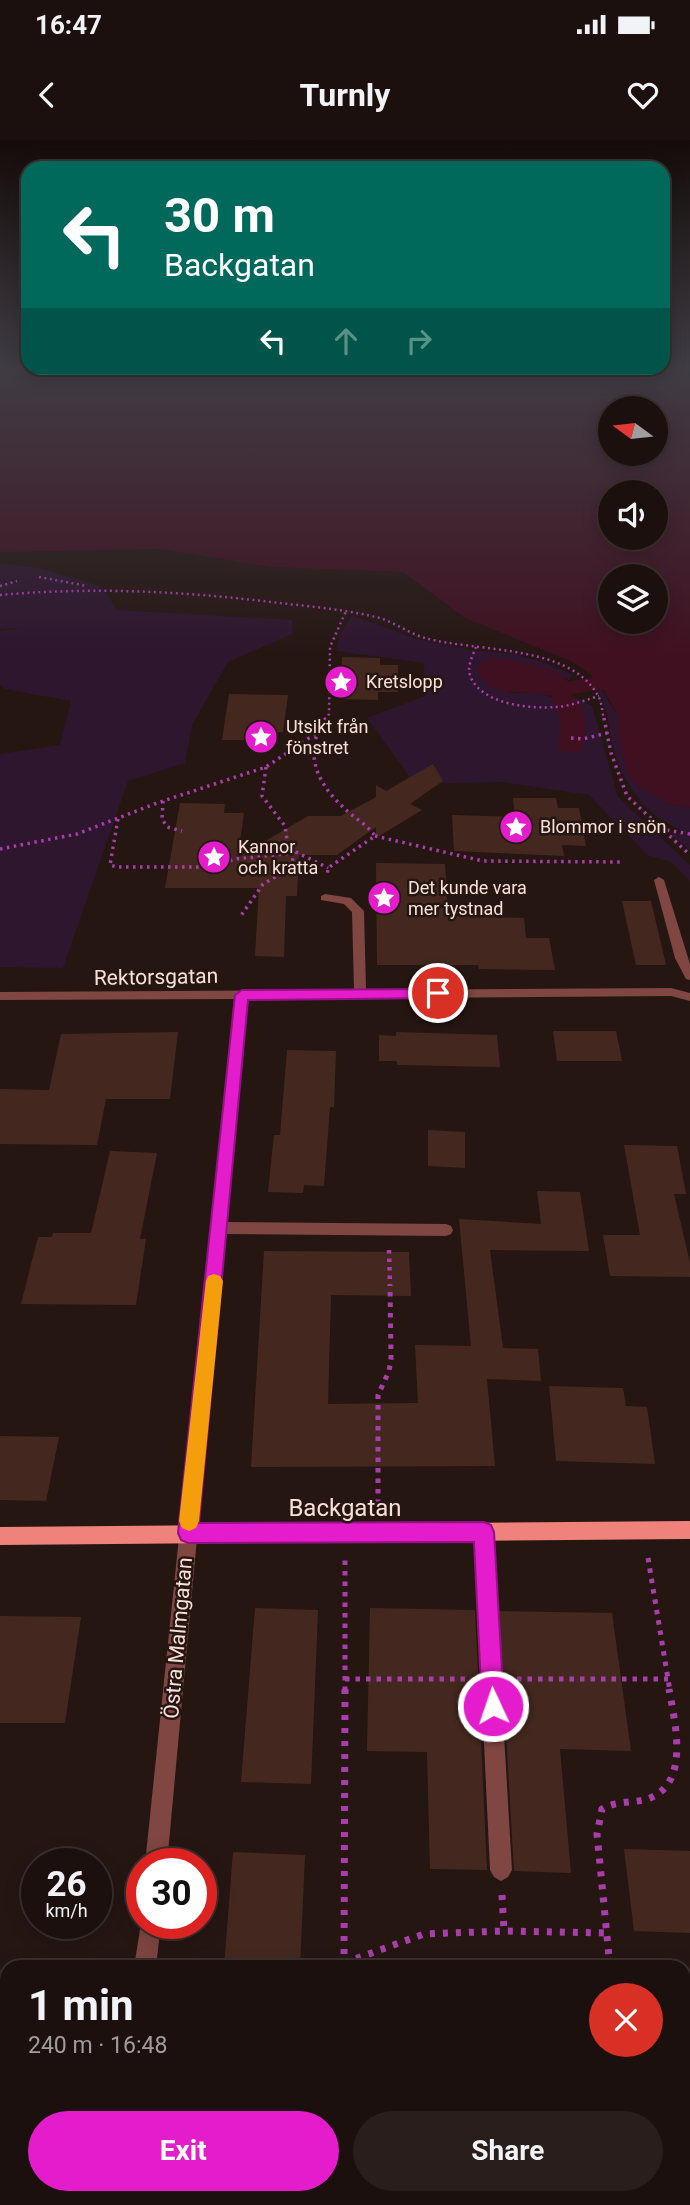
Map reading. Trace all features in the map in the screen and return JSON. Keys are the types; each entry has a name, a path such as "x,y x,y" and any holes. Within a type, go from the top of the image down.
{"street":[{"path":"659,880 681,958 690,976"},
{"path":"325,898 347,901 358,911 360,994"},
{"name":"Rektorsgatan","path":"0,996 671,992 690,997"},
{"name":"Östra Malmgatan","path":"158,1848 242,995"},
{"path":"220,1228 446,1230"},
{"name":"Backgatan","path":"0,1536 690,1531"},
{"path":"484,1532 501,1870"},
{"path":"146,1960 148,1939"}],"path":[{"path":"39,577 95,588 346,611 380,618 424,638 548,660 574,671 591,685 599,696 607,733 627,796 690,855"},
{"path":"0,586 18,581"},
{"path":"0,595 95,588"},
{"path":"346,611 330,647 329,714 316,734 312,749 314,768 340,805 374,832 375,836"},
{"path":"476,647 469,658 467,673 471,682 489,695 527,705 568,705 599,696"},
{"path":"572,738 607,733"},
{"path":"0,849 77,834 163,801 266,767 316,734"},
{"path":"266,767 262,796 285,826 287,844 294,853 328,868"},
{"path":"163,801 162,819 167,827 182,831"},
{"path":"119,818 110,865 117,867 212,867 235,859 294,853"},
{"path":"659,828 690,834"},
{"path":"328,868 375,836 483,860 622,862"},
{"path":"240,918 263,884 291,868 294,853"},
{"path":"325,898 328,868"},
{"path":"377,1504 378,1395 389,1371 391,1359 388,1228"},
{"path":"344,1960 345,1558"},
{"path":"609,1960 597,1833 602,1809 611,1803 640,1801 660,1794 676,1776 680,1762 648,1558"},
{"path":"501,1870 504,1931"},
{"path":"357,1960 424,1934 504,1931 607,1933"}],"shaded area":[{"path":"0,465 690,465 690,808 668,804 637,785 627,773 618,738 618,716 605,692 590,674 573,662 465,618 403,572 271,567 160,549 0,552"},
{"path":"0,563 39,568 102,587 117,610 292,620 292,634 228,662 192,725 185,763 128,781 63,968 0,967 0,754 60,745 71,701 5,689 0,685 0,631 24,628 0,629"},
{"path":"352,615 416,639 470,650 513,654 546,663 573,675 569,680 538,667 509,693 537,693 558,699 572,696 592,706 618,797 690,865 690,881 671,862 647,855 589,795 502,782 415,784 367,718 425,696 424,663 336,651 340,633"},
{"path":"501,658 552,671 574,689 572,696 507,692 492,688 481,677 477,668 488,659"},
{"path":"598,684 618,716 618,738 668,804 690,808 690,850 669,833 686,835 647,808 625,779 617,761 604,706 594,685"}],"building":[{"path":"342,657 380,658 380,665 398,665 398,692 378,692 378,700 340,699"},
{"path":"229,694 288,695 283,732 262,732 261,740 222,740"},
{"path":"433,764 443,781 410,804 422,810 376,838 376,827 337,855 299,855 297,896 286,896 284,957 255,956 259,888 165,888 180,803 225,804 224,813 244,813 238,857 308,816 341,816 376,797 376,785 386,791"},
{"path":"513,798 556,798 558,808 579,808 586,846 562,845 564,856 454,851 452,815 515,817"},
{"path":"376,863 445,864 448,916 524,918 526,938 549,938 555,970 479,969 478,965 377,965"},
{"path":"622,901 651,901 666,965 636,965"},
{"path":"553,1031 616,1031 622,1061 557,1061"},
{"path":"178,1032 170,1099 106,1099 97,1145 0,1144 0,1089 49,1090 61,1034"},
{"path":"396,1032 497,1035 500,1067 397,1065 397,1061 379,1061 379,1035 396,1036"},
{"path":"287,1050 336,1051 334,1107 330,1107 324,1186 304,1185 303,1193 268,1192 274,1135 280,1135"},
{"path":"428,1130 465,1132 465,1168 428,1166"},
{"path":"624,1145 677,1146 686,1194 674,1194 690,1263 690,1277 610,1276 603,1235 640,1235"},
{"path":"110,1151 157,1153 140,1239 146,1239 136,1305 21,1304 38,1237 52,1237 53,1233 91,1233"},
{"path":"537,1191 580,1192 589,1251 490,1250 503,1348 538,1349 541,1381 487,1379 495,1466 251,1467 264,1251 409,1252 411,1296 331,1295 328,1404 418,1403 415,1345 471,1346 459,1219 541,1224"},
{"path":"549,1386 623,1388 626,1406 647,1407 655,1464 556,1461"},
{"path":"0,1436 59,1437 46,1501 0,1500"},
{"path":"255,1608 318,1610 311,1784 241,1782"},
{"path":"370,1608 475,1610 487,1870 430,1869 427,1752 367,1751"},
{"path":"499,1611 612,1613 631,1751 560,1749 571,1873 514,1871"},
{"path":"0,1616 81,1617 65,1723 0,1723"},
{"path":"624,1849 690,1851 690,1933 634,1931"},
{"path":"233,1852 305,1855 300,1960 225,1960"}],"waterway":[{"path":"573,687 598,684"},
{"path":"562,698 570,709 573,720 570,746"}],"slow traffic":[{"path":"189,1521 214,1281"}],"place":[{"name":"Kretslopp","path":"341,682"},
{"name":"Utsikt från fönstret","path":"261,737"},
{"name":"Blommor i snön","path":"516,827"},
{"name":"Kannor och kratta","path":"214,857"},
{"name":"Det kunde vara mer tystnad","path":"384,898"}],"route":[{"path":"438,993 242,995 188,1533 484,1532 493,1706"}]}
